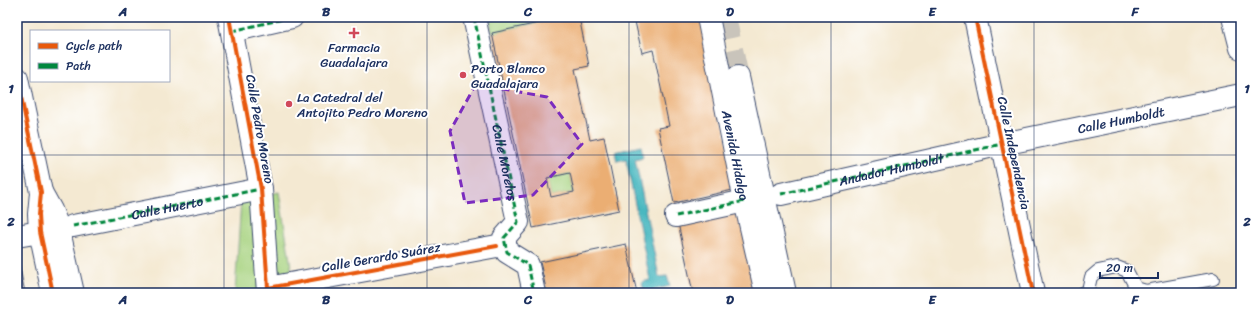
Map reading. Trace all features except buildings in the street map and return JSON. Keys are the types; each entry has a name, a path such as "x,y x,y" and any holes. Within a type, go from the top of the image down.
{"street":[{"path":"231,24 292,17"},
{"name":"Calle Morelos","path":"474,17 518,222 504,238 507,252 528,265 534,293"},
{"name":"Avenida Hidalgo","path":"708,17 745,201 766,293"},
{"name":"Calle Independencia","path":"975,17 1033,293"},
{"path":"1233,17 1241,48"},
{"name":"Calle Pedro Moreno","path":"231,24 261,189 268,290"},
{"name":"Avenida Hidalgo","path":"738,77 785,293"},
{"path":"17,78 41,192 39,214 40,232 53,293"},
{"name":"Calle Humboldt","path":"1002,144 1241,95"},
{"name":"Andador Humboldt","path":"781,194 1002,144"},
{"name":"Calle Huerto","path":"74,226 261,189"},
{"path":"41,192 51,210 58,228 73,293"},
{"path":"676,216 745,201"},
{"path":"17,236 40,232"},
{"name":"Calle Gerardo Suárez","path":"268,290 497,246"}],"lane":[{"path":"1084,293 1088,290 1091,277 1098,271 1117,267 1127,271 1136,288 1146,291 1212,279"}],"highlighted area":[{"path":"476,84 547,97 582,144 533,195 465,203 450,131"}],"green space":[{"path":"489,17 567,17 492,33"},
{"path":"570,173 574,192 551,197 547,178"},
{"path":"279,192 292,273 293,293 235,293 241,200"}],"water":[{"path":"641,146 643,157 635,159 659,277 667,276 670,286 644,292 642,282 650,280 626,159 617,161 615,152"}],"tunnel":[{"path":"725,17 738,77"}],"marked path":[{"path":"232,31 292,17"},
{"path":"474,17 518,222 504,238 507,252 528,265 534,293"},
{"path":"781,194 1002,144"},
{"path":"73,226 261,189"},
{"path":"676,216 745,201"}],"cycle path":[{"path":"229,17 261,189 268,288 497,246"},
{"path":"975,17 1033,293"},
{"path":"17,78 41,192 39,214 40,232 53,293"}],"place":[{"name":"Farmacia Guadalajara","path":"354,33"},
{"name":"Porto Blanco Guadalajara","path":"463,75"},
{"name":"La Catedral del Antojito Pedro Moreno","path":"289,104"}]}
